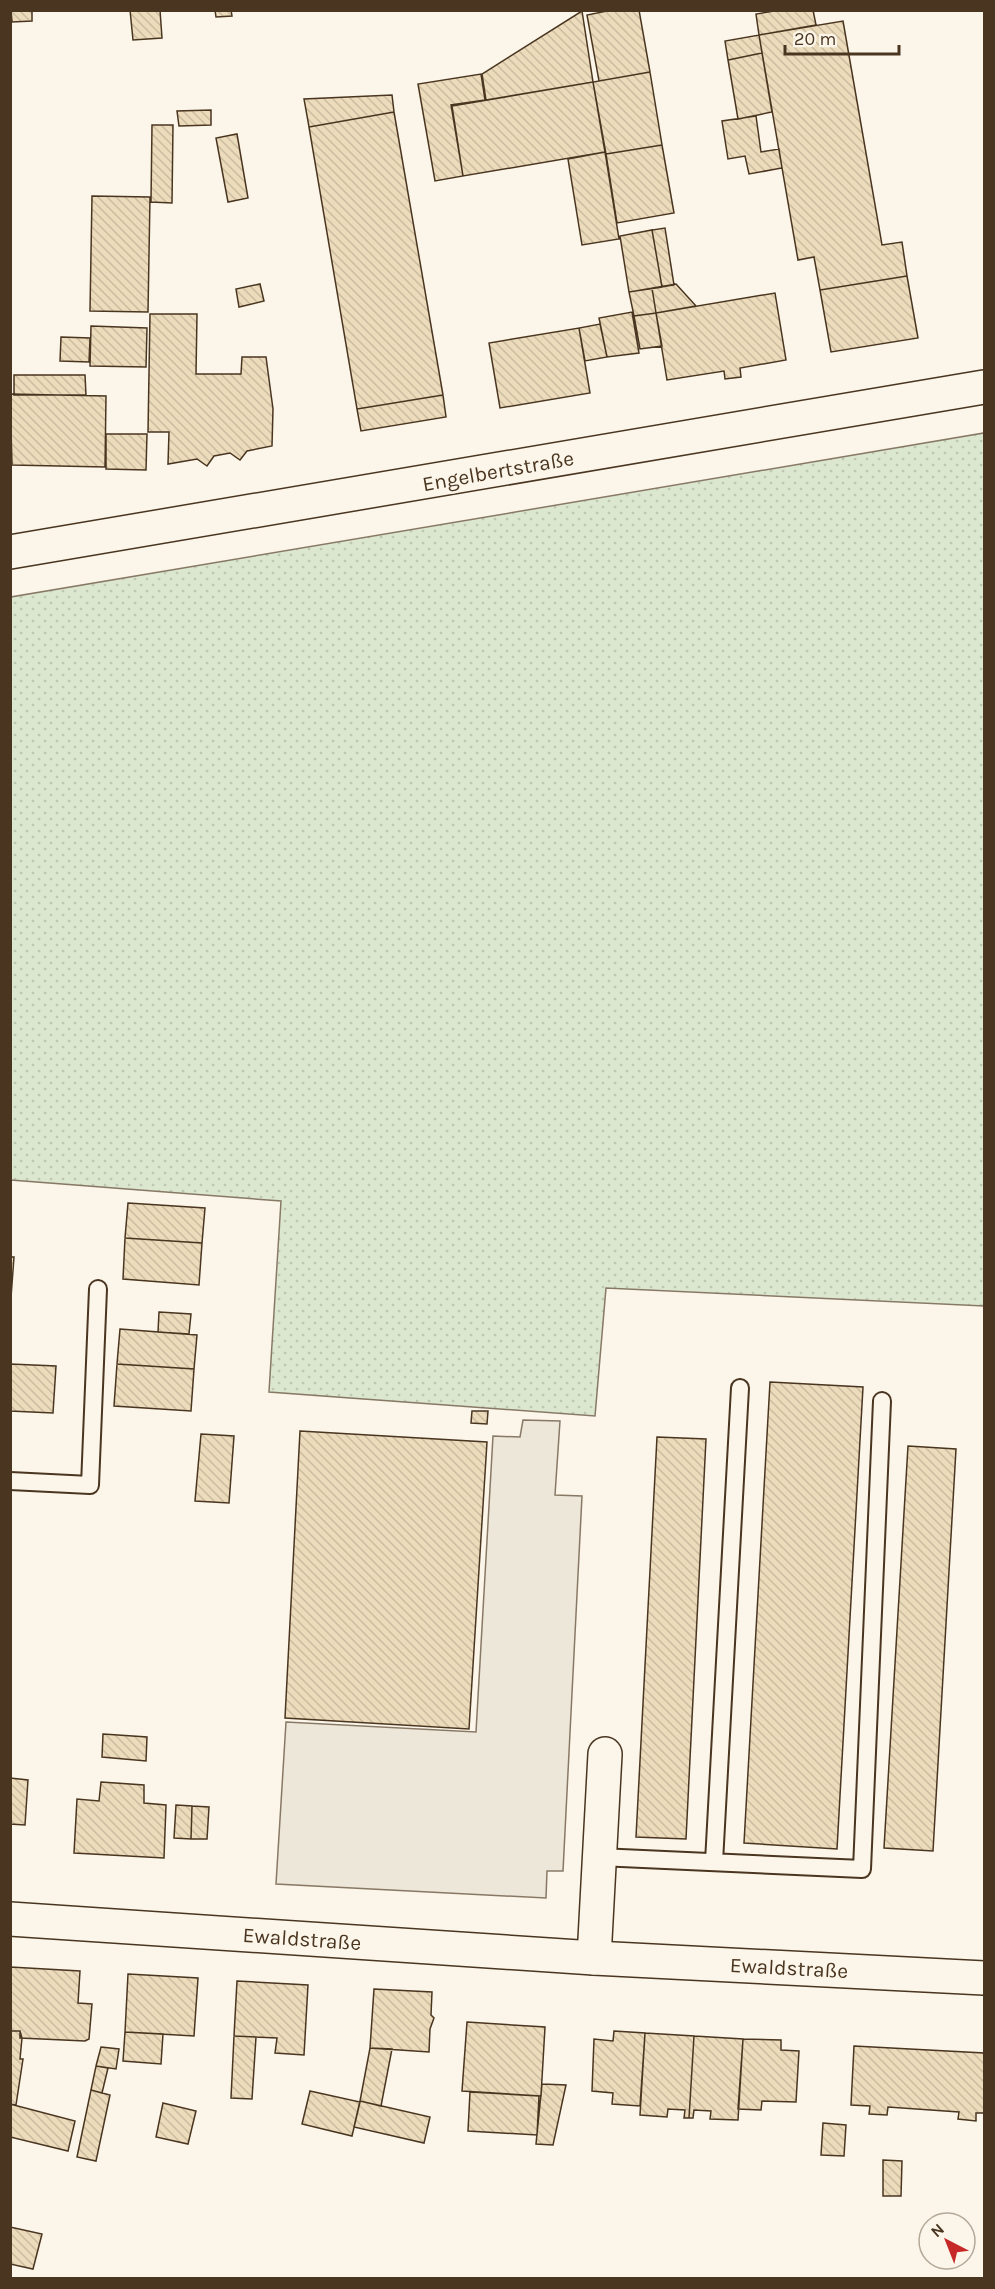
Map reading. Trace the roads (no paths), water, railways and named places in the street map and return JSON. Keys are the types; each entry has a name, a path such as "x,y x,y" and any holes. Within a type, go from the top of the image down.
{"street":[{"name":"Engelbertstraße","path":"10,552 984,387"},
{"path":"594,1958 605,1754"},
{"name":"Ewaldstraße","path":"10,1919 594,1958 984,1978"}],"lane":[{"path":"10,1481 90,1485 98,1289"},
{"path":"714,1862 740,1388"},
{"path":"599,1857 862,1869 882,1401"}]}
